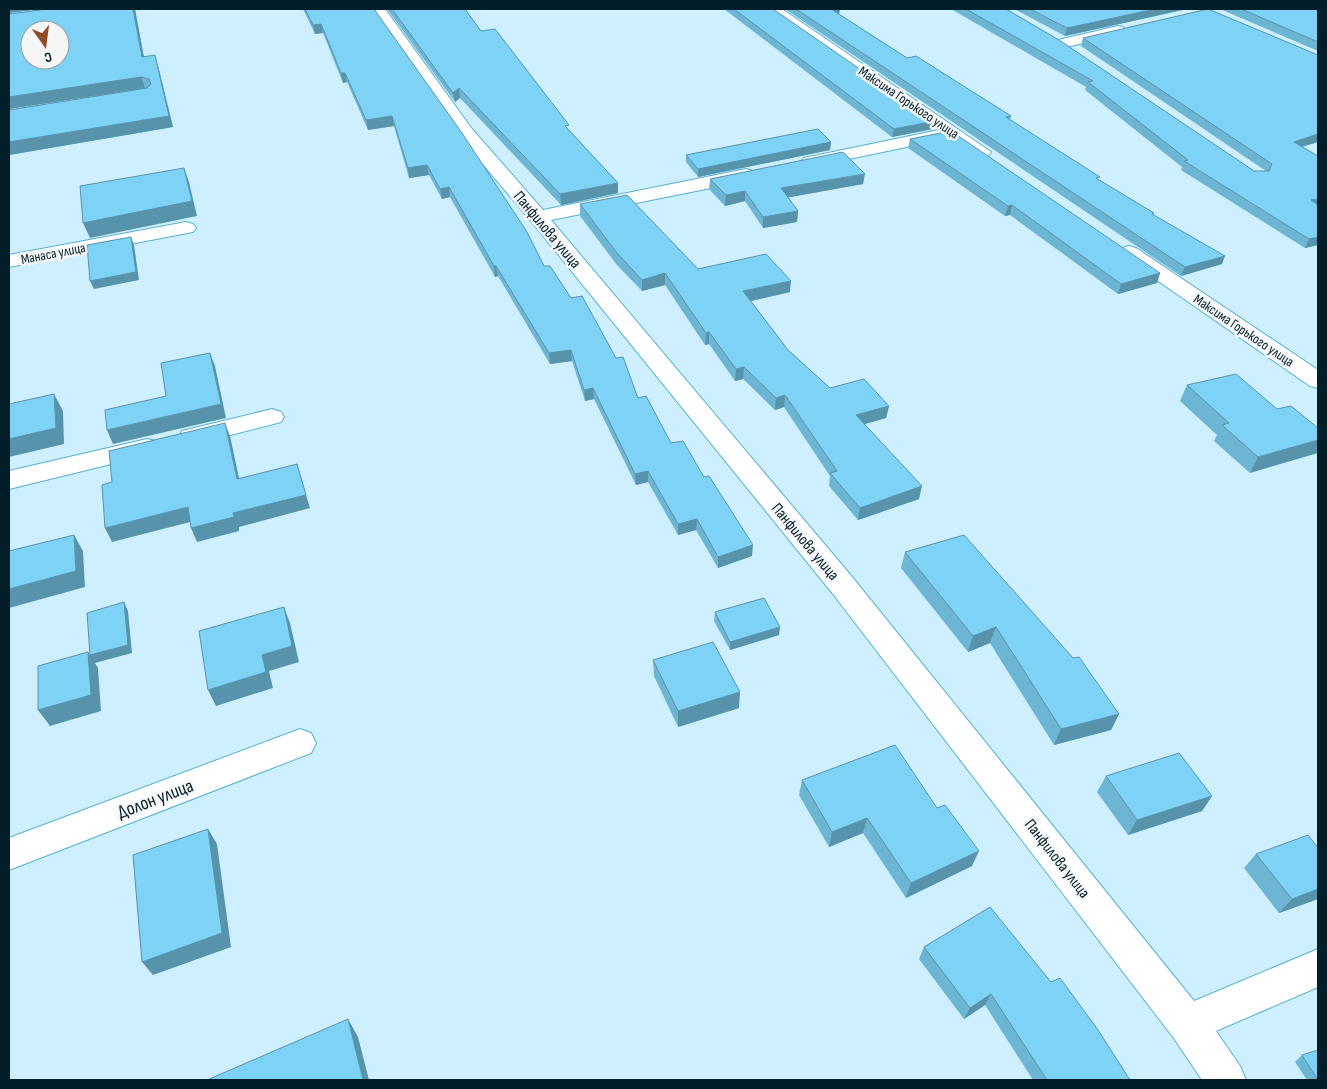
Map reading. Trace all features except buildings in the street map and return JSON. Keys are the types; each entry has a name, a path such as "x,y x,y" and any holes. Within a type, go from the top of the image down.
{"street":[{"name":"Панфилова улица","path":"378,9 466,133 538,217 842,586 1187,1023 1226,1080"},
{"name":"Максима Горького улица","path":"773,9 994,160"},
{"path":"1063,43 1131,28"},
{"path":"1048,34 1079,54"},
{"path":"789,166 953,132"},
{"path":"538,217 760,172"},
{"name":"Манаса улица","path":"9,261 186,228"},
{"name":"Максима Горького улица","path":"1115,243 1318,381"},
{"path":"9,480 272,417"},
{"name":"Долон улица","path":"9,854 300,743"},
{"path":"1187,1023 1318,968"}]}
